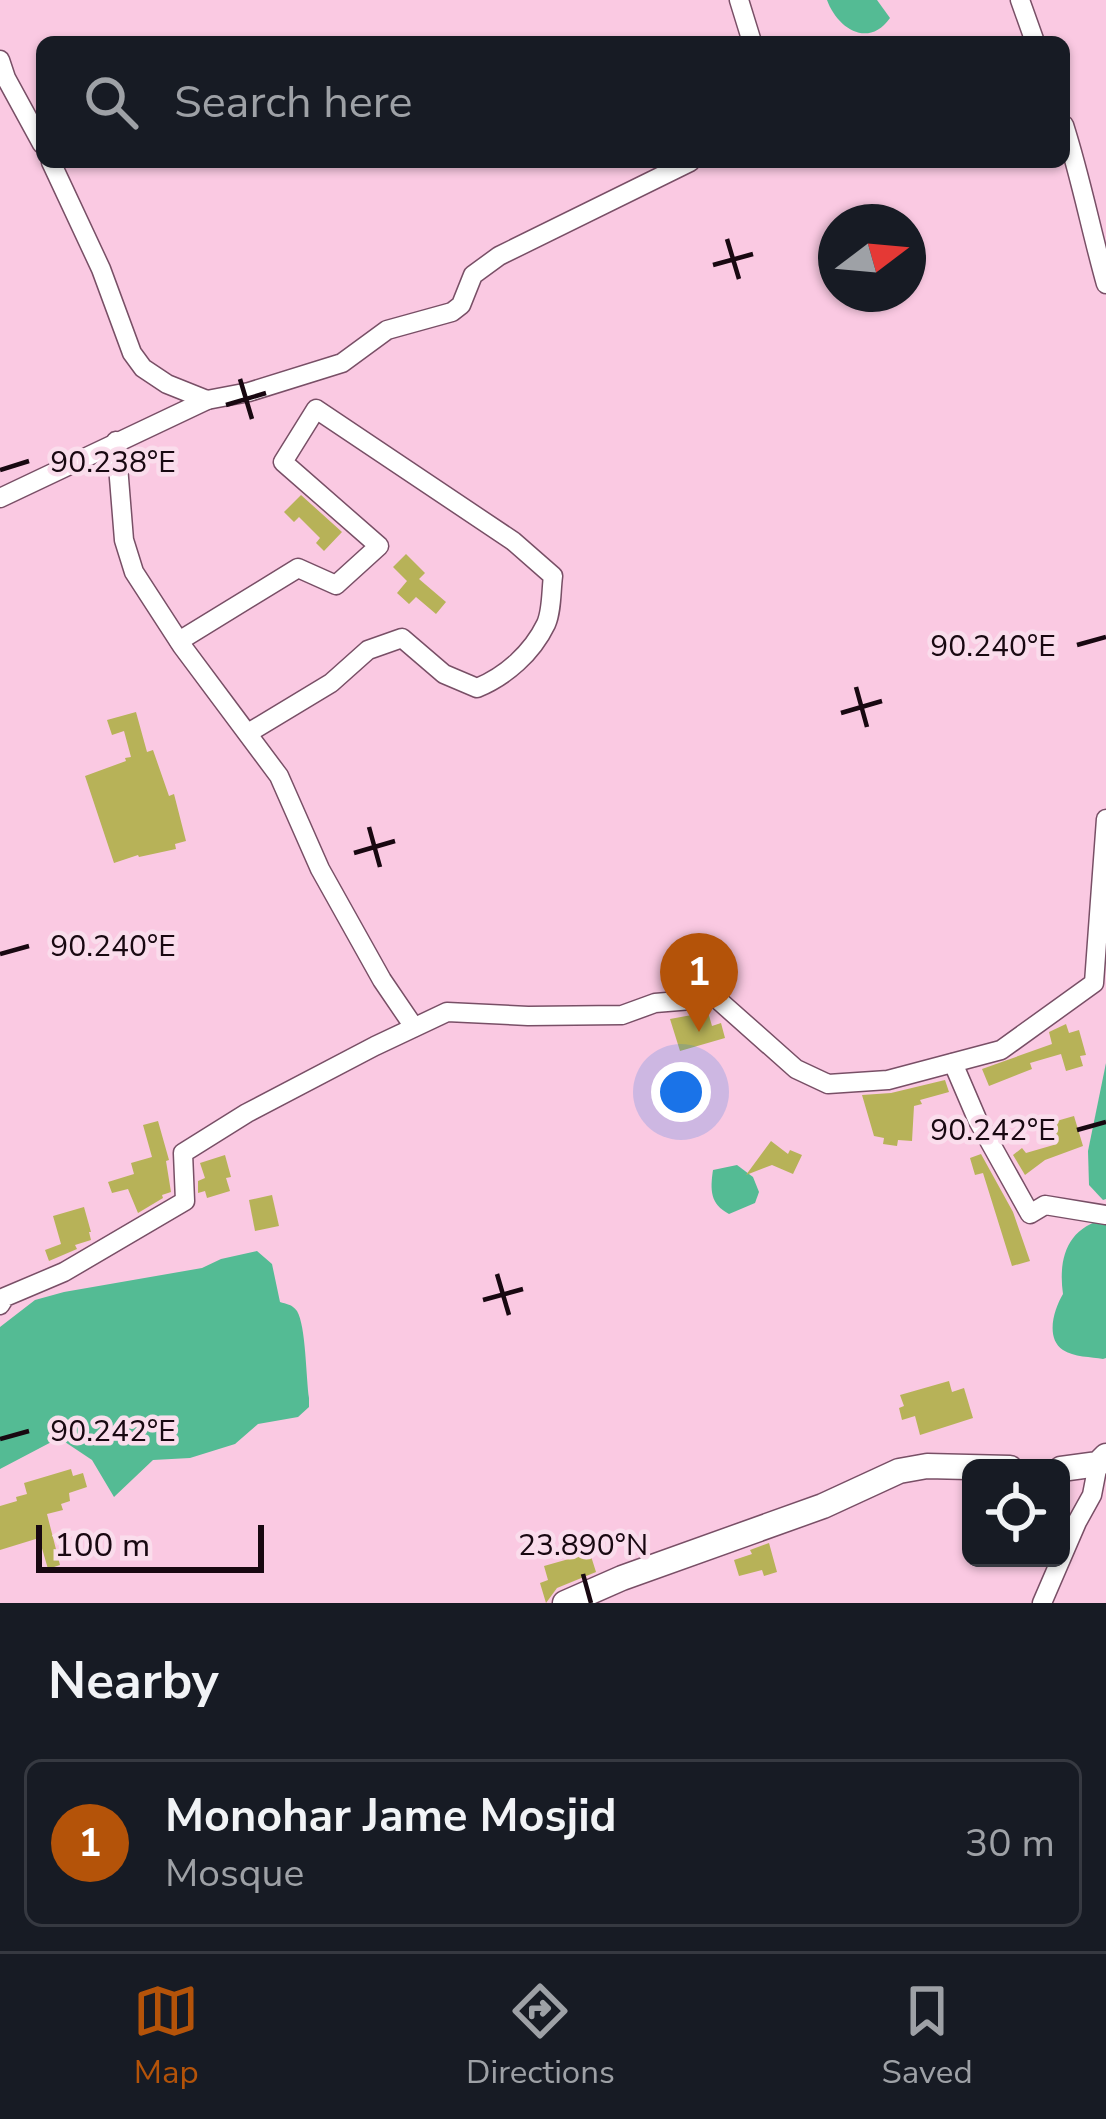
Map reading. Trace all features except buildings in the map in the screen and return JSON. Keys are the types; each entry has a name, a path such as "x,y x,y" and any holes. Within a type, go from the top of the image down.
{"street":[{"path":"740,0 750,36"},
{"path":"1020,0 1033,36"},
{"path":"0,60 36,133"},
{"path":"1070,144 1106,284"},
{"path":"55,168 101,269 132,353 143,368 167,384 206,400"},
{"path":"0,498 206,400 342,363 387,330 452,312 461,305 473,274 499,256 678,168"},
{"path":"179,641 298,568 336,585 379,546 283,462 316,409 513,541 553,576 548,621 500,679 477,688 444,674 402,638 368,650 331,683 248,733"},
{"path":"116,441 124,540 134,572 279,776 320,868 414,1028"},
{"path":"0,1305 5,1298 64,1272 185,1201 183,1153 247,1113 447,1012 622,1015 655,1003 716,998 796,1069 828,1084 888,1080 1001,1050 1094,982 1106,819"},
{"path":"953,1063 977,1119 1030,1214 1045,1205 1106,1215"},
{"path":"1042,1603 1092,1495 1102,1460 1070,1467"},
{"path":"566,1603 622,1578 823,1506 899,1471 962,1467"}],"shaded area":[{"path":"827,0 877,0 890,18 872,32 854,31 838,19"},
{"path":"1106,1063 1103,1200 1089,1185 1088,1151"},
{"path":"737,1165 753,1177 759,1192 755,1203 729,1214 713,1196 713,1170"},
{"path":"1106,1219 1103,1359 1063,1350 1054,1338 1053,1323 1063,1294 1068,1246 1082,1229"},
{"path":"257,1251 272,1264 280,1302 293,1307 300,1318 309,1407 298,1417 258,1424 235,1444 190,1458 153,1460 114,1497 92,1460 59,1438 0,1469 0,1327 35,1300 202,1268"}],"place":[{"name":"Monohar Jame Mosjid","path":"699,1032"}]}
